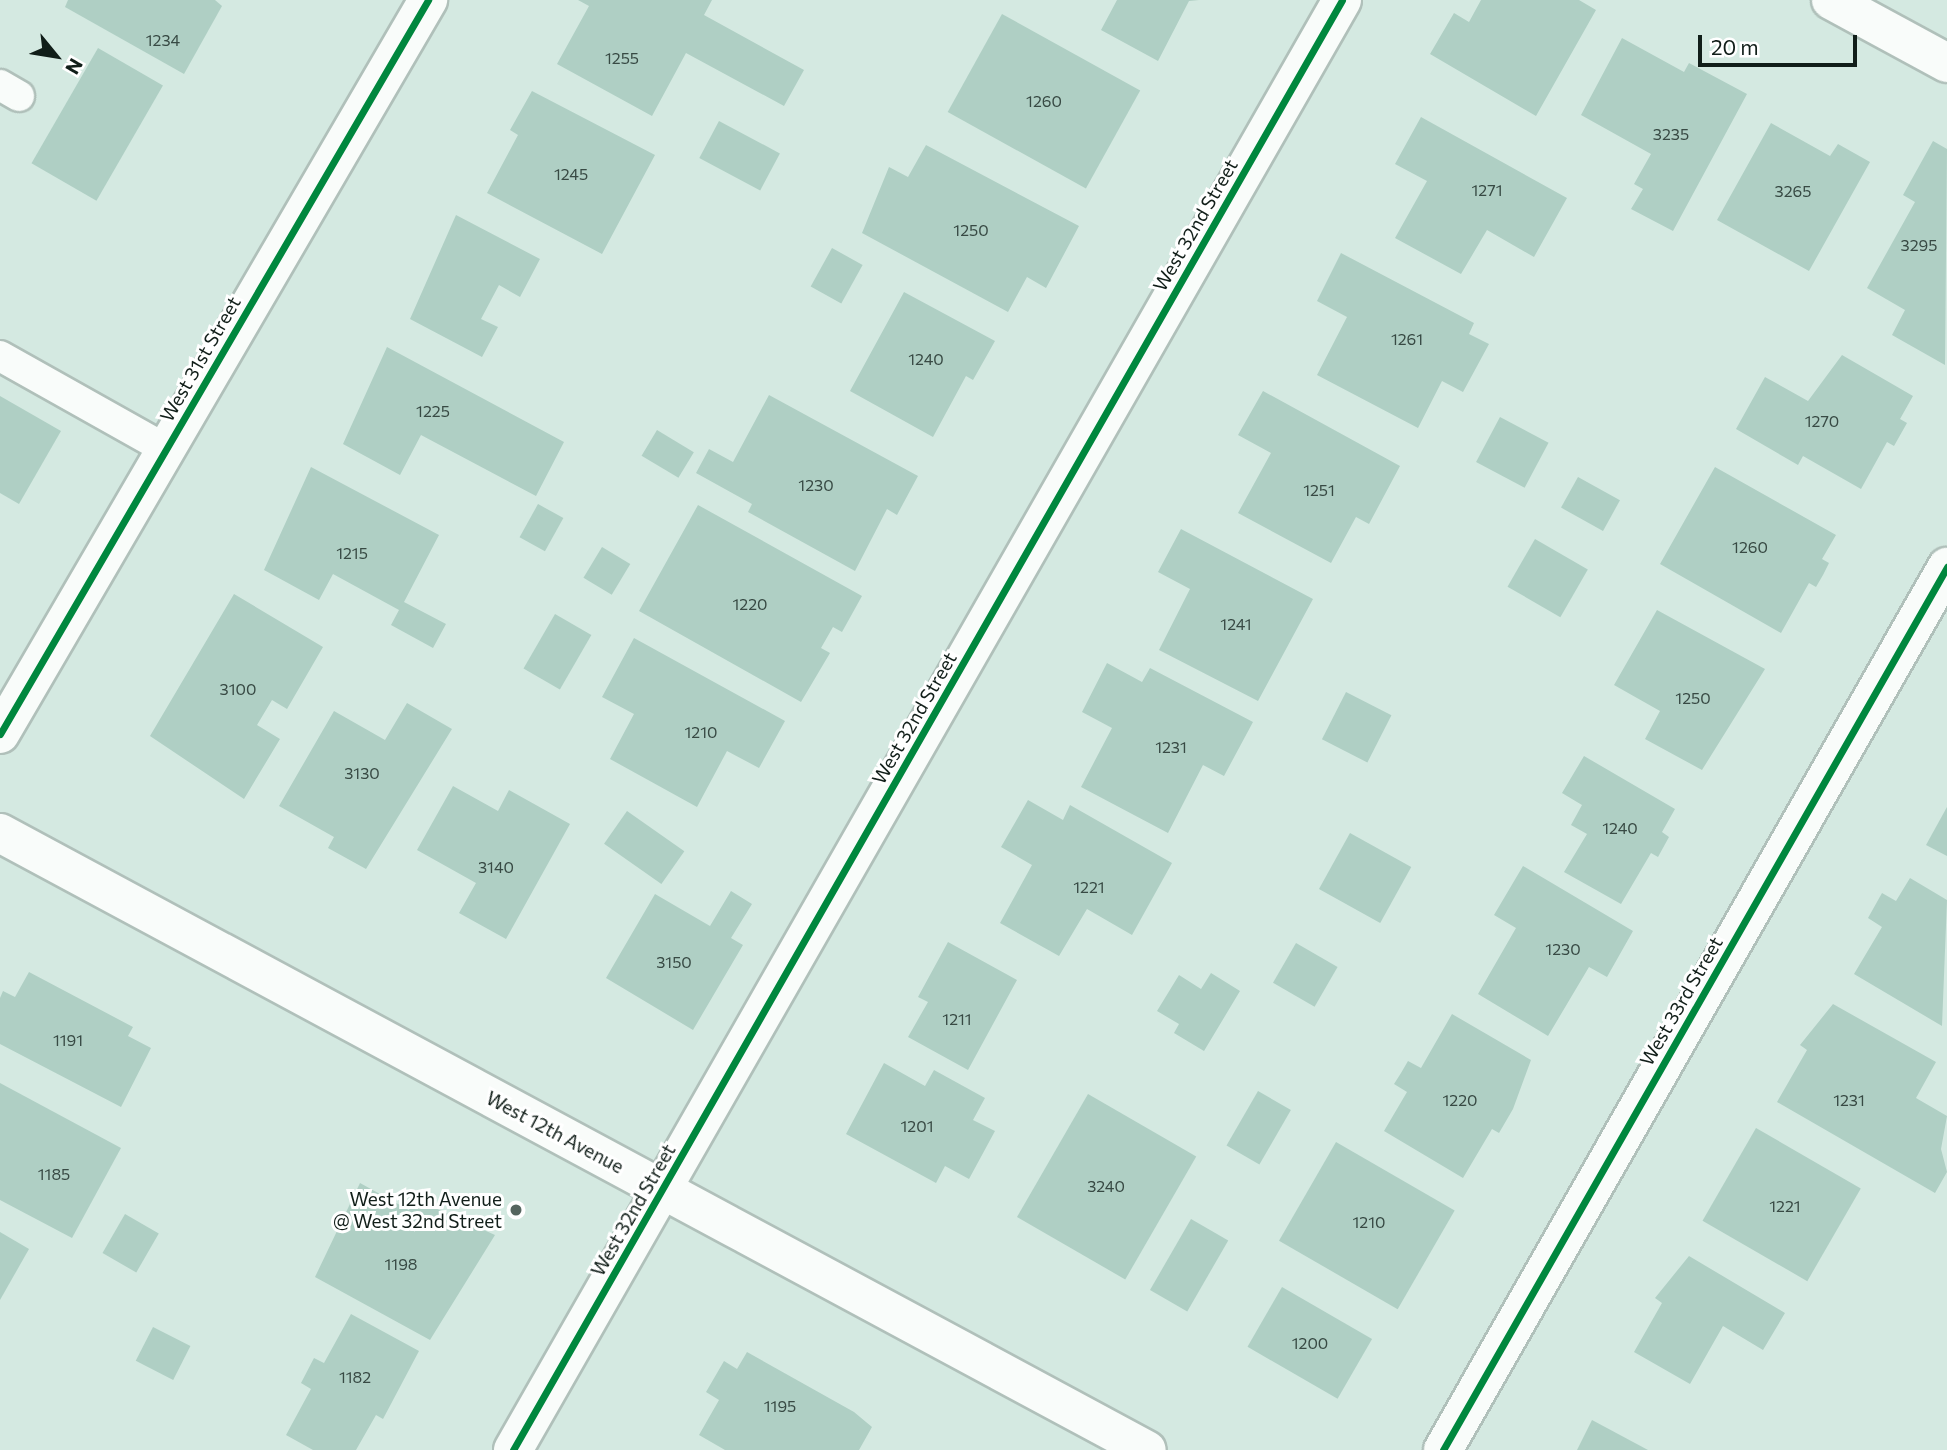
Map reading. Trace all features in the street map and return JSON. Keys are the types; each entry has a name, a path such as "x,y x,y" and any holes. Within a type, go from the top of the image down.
{"street":[{"name":"West 31st Street","path":"0,734 428,0"},
{"name":"West 32nd Street","path":"513,1450 1342,0"},
{"path":"1831,0 1947,63"},
{"name":"West 33rd Street","path":"1443,1450 1947,567"},
{"name":"West 12th Avenue","path":"0,833 1147,1450"}],"lane":[{"path":"0,356 166,449"}],"building":[{"path":"68,0 215,0 222,6 184,74 65,7"},
{"path":"578,0 712,0 704,15 804,70 784,106 686,53 652,116 557,64 589,6"},
{"path":"1117,0 1199,0 1189,1 1158,61 1101,30"},
{"path":"1481,0 1579,0 1596,10 1536,116 1430,54 1454,13 1469,22"},
{"path":"1002,14 1140,91 1086,189 948,112"},
{"path":"1622,38 1684,72 1689,63 1747,94 1673,231 1631,209 1643,189 1634,184 1651,154 1581,115"},
{"path":"98,48 163,86 96,201 32,163"},
{"path":"532,91 655,155 602,254 487,193 518,135 510,130"},
{"path":"1421,117 1567,198 1534,257 1487,230 1461,274 1395,238 1427,181 1395,164"},
{"path":"719,121 780,153 760,190 699,158"},
{"path":"1771,123 1830,156 1838,144 1870,162 1809,271 1717,220"},
{"path":"1933,141 1947,149 1945,365 1892,335 1905,310 1867,288 1915,202 1903,195"},
{"path":"926,145 1079,226 1046,288 1027,277 1008,312 862,233 889,167 908,177"},
{"path":"456,215 540,259 520,297 499,285 481,319 498,327 482,357 410,319"},
{"path":"832,248 863,265 841,303 811,286"},
{"path":"1341,253 1474,323 1469,334 1489,344 1463,392 1442,381 1418,428 1317,375 1347,317 1317,301"},
{"path":"904,292 995,341 973,380 966,376 933,437 850,391"},
{"path":"387,347 564,442 536,496 421,435 400,475 343,444"},
{"path":"1842,355 1913,396 1900,419 1907,423 1894,446 1887,442 1861,489 1803,456 1798,465 1736,429 1765,377 1808,401"},
{"path":"1263,391 1400,466 1369,524 1356,517 1331,563 1238,513 1271,453 1238,435"},
{"path":"769,395 918,476 897,515 887,509 855,571 748,512 752,504 696,473 709,449 733,462"},
{"path":"0,396 61,431 19,504 0,493"},
{"path":"1500,417 1549,443 1525,488 1476,462"},
{"path":"657,430 694,452 678,478 642,456"},
{"path":"311,467 439,535 404,602 446,624 433,648 391,625 399,610 333,574 319,600 264,570"},
{"path":"1715,467 1836,535 1822,559 1829,563 1823,575 1816,587 1809,583 1781,633 1660,564"},
{"path":"1578,477 1620,500 1603,531 1561,508"},
{"path":"538,504 563,518 545,551 520,537"},
{"path":"698,505 862,596 842,632 833,627 821,648 830,653 801,702 639,611"},
{"path":"1181,529 1313,599 1258,701 1159,650 1190,589 1158,572"},
{"path":"1535,539 1588,570 1560,617 1508,587"},
{"path":"602,547 630,564 612,595 583,578"},
{"path":"234,594 323,647 287,709 272,700 257,725 280,739 244,799 150,736"},
{"path":"1657,610 1765,669 1702,770 1645,739 1660,711 1614,685"},
{"path":"555,614 591,635 560,690 524,669"},
{"path":"634,638 785,721 759,768 727,751 697,807 610,759 634,714 602,697"},
{"path":"1107,663 1142,682 1150,668 1253,722 1224,776 1203,765 1168,833 1081,787 1112,728 1082,712"},
{"path":"1346,692 1391,715 1367,762 1322,739"},
{"path":"407,703 452,729 366,869 328,848 334,837 279,806 334,711 385,740"},
{"path":"1584,756 1675,809 1662,832 1669,837 1658,857 1651,853 1621,904 1564,872 1587,834 1571,825 1582,805 1562,793"},
{"path":"453,786 498,811 509,790 570,824 506,939 459,913 476,883 417,850"},
{"path":"1028,800 1063,820 1070,805 1172,863 1132,935 1087,909 1059,956 1000,923 1032,865 1001,847"},
{"path":"1947,807 1947,856 1926,845"},
{"path":"627,811 684,851 661,884 604,844"},
{"path":"1350,833 1411,867 1380,923 1319,889"},
{"path":"1523,866 1633,931 1607,977 1589,967 1548,1036 1478,994 1516,928 1494,915"},
{"path":"1910,878 1947,900 1942,1026 1854,974 1882,927 1868,918 1882,893 1896,901"},
{"path":"731,891 752,904 731,938 743,945 693,1030 606,978 655,894 710,926"},
{"path":"948,942 1017,980 968,1070 908,1037 928,1002 918,997"},
{"path":"1296,943 1338,967 1315,1007 1273,983"},
{"path":"29,972 133,1027 128,1036 151,1048 121,1107 0,1044 0,998 3,991 15,997"},
{"path":"1211,973 1240,991 1204,1051 1174,1033 1179,1024 1157,1011 1179,975 1201,989"},
{"path":"1833,1004 1936,1062 1916,1098 1947,1116 1941,1149 1947,1172 1935,1193 1777,1102 1807,1050 1800,1045"},
{"path":"1452,1014 1531,1060 1513,1109 1499,1133 1492,1129 1463,1178 1384,1131 1407,1092 1394,1084 1408,1061 1421,1068"},
{"path":"884,1063 925,1086 934,1070 985,1098 973,1120 995,1131 969,1179 945,1166 936,1183 846,1134"},
{"path":"0,1083 121,1148 72,1238 0,1200"},
{"path":"1258,1091 1291,1110 1259,1165 1226,1146"},
{"path":"1088,1094 1196,1156 1125,1279 1017,1217"},
{"path":"1756,1128 1861,1188 1807,1281 1702,1221"},
{"path":"1336,1142 1455,1210 1398,1309 1279,1241"},
{"path":"360,1183 409,1210 415,1199 495,1235 430,1340 315,1277"},
{"path":"125,1214 159,1234 136,1272 102,1253"},
{"path":"1191,1219 1228,1240 1187,1312 1150,1290"},
{"path":"0,1232 29,1249 0,1300"},
{"path":"1689,1256 1785,1313 1763,1350 1723,1326 1690,1384 1634,1352 1662,1303 1655,1298"},
{"path":"1282,1287 1372,1339 1338,1399 1248,1347"},
{"path":"351,1314 419,1351 383,1419 376,1415 356,1450 313,1450 286,1435 311,1389 301,1383 314,1358 324,1363"},
{"path":"153,1327 190,1346 173,1380 136,1361"},
{"path":"747,1352 854,1412 872,1427 859,1450 725,1450 699,1435 719,1400 706,1392 724,1361 737,1369"},
{"path":"1592,1420 1648,1450 1577,1450"}],"cycle path":[{"path":"0,734 428,0"},
{"path":"513,1450 1342,0"},
{"path":"1443,1450 1947,567"}],"place":[{"name":"West 12th Avenue @ West 32nd Street","path":"516,1210"}]}
